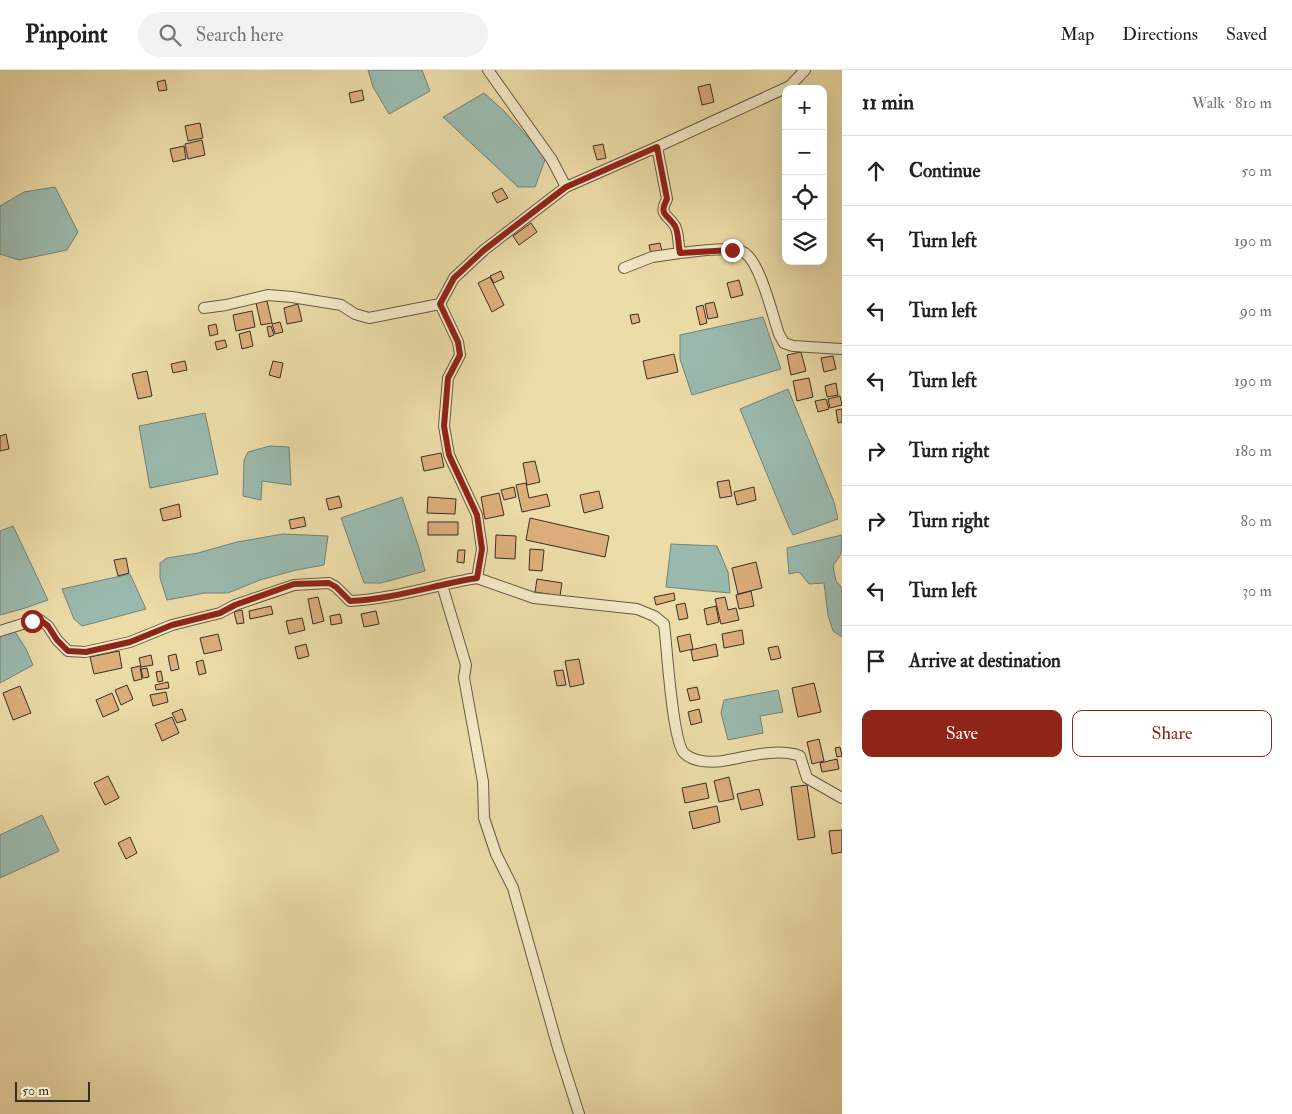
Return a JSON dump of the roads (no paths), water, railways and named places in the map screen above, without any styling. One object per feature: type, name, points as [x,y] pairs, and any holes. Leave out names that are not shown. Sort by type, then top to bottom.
[{"type":"street","points":[[488,70],[552,160],[566,187]]},
{"type":"street","points":[[440,304],[454,278],[484,250],[566,187],[790,86],[805,70]]},
{"type":"street","points":[[657,147],[667,199],[663,207],[664,214],[676,227],[680,253]]},
{"type":"street","points":[[624,268],[652,257],[680,253],[732,250],[744,252],[755,266],[779,334],[784,343],[793,346],[842,349]]},
{"type":"street","points":[[204,308],[268,295],[315,299],[341,305],[355,314],[369,318],[440,304]]},
{"type":"street","points":[[440,304],[458,342],[460,355],[448,378],[444,426],[449,455],[477,515],[482,549],[477,578]]},
{"type":"street","points":[[0,631],[40,620],[48,626],[57,640],[68,651],[86,652],[130,642],[172,625],[220,613],[235,605],[294,584],[329,583],[336,587],[350,601],[366,600],[477,578],[534,598],[637,609],[654,616],[664,624],[672,703],[680,746],[685,754],[699,760],[718,762],[753,755],[790,753],[800,756],[807,778],[842,798]]},
{"type":"street","points":[[442,585],[466,665],[464,678],[483,782],[484,818],[496,854],[513,888],[558,1048],[579,1114]]},
{"type":"water","points":[[368,70],[422,70],[430,91],[389,114],[373,87]]},
{"type":"water","points":[[484,93],[504,111],[546,157],[535,187],[518,187],[443,117]]},
{"type":"water","points":[[55,187],[78,232],[67,250],[19,260],[0,254],[0,206],[24,192]]},
{"type":"water","points":[[763,317],[781,369],[692,395],[680,359],[680,335]]},
{"type":"water","points":[[788,389],[834,502],[838,519],[793,535],[740,409]]},
{"type":"water","points":[[205,413],[218,474],[150,488],[139,426]]},
{"type":"water","points":[[270,446],[289,447],[291,485],[262,481],[261,500],[243,496],[244,460],[248,452]]},
{"type":"water","points":[[402,497],[425,571],[381,583],[364,583],[341,518]]},
{"type":"water","points":[[13,526],[48,600],[0,615],[0,531]]},
{"type":"water","points":[[283,534],[328,536],[324,565],[296,570],[260,580],[228,593],[205,593],[167,600],[160,578],[160,563],[167,558]]},
{"type":"water","points":[[842,535],[841,554],[833,566],[836,581],[842,588],[842,637],[833,631],[828,615],[824,583],[809,584],[799,572],[789,574],[787,548]]},
{"type":"water","points":[[671,544],[717,546],[728,572],[730,593],[666,587]]},
{"type":"water","points":[[130,574],[146,609],[82,626],[74,619],[62,589]]},
{"type":"water","points":[[14,630],[33,665],[0,683],[0,636]]},
{"type":"water","points":[[778,690],[783,712],[760,716],[763,733],[728,740],[721,713],[724,700]]},
{"type":"water","points":[[42,815],[59,851],[0,878],[0,835]]}]
